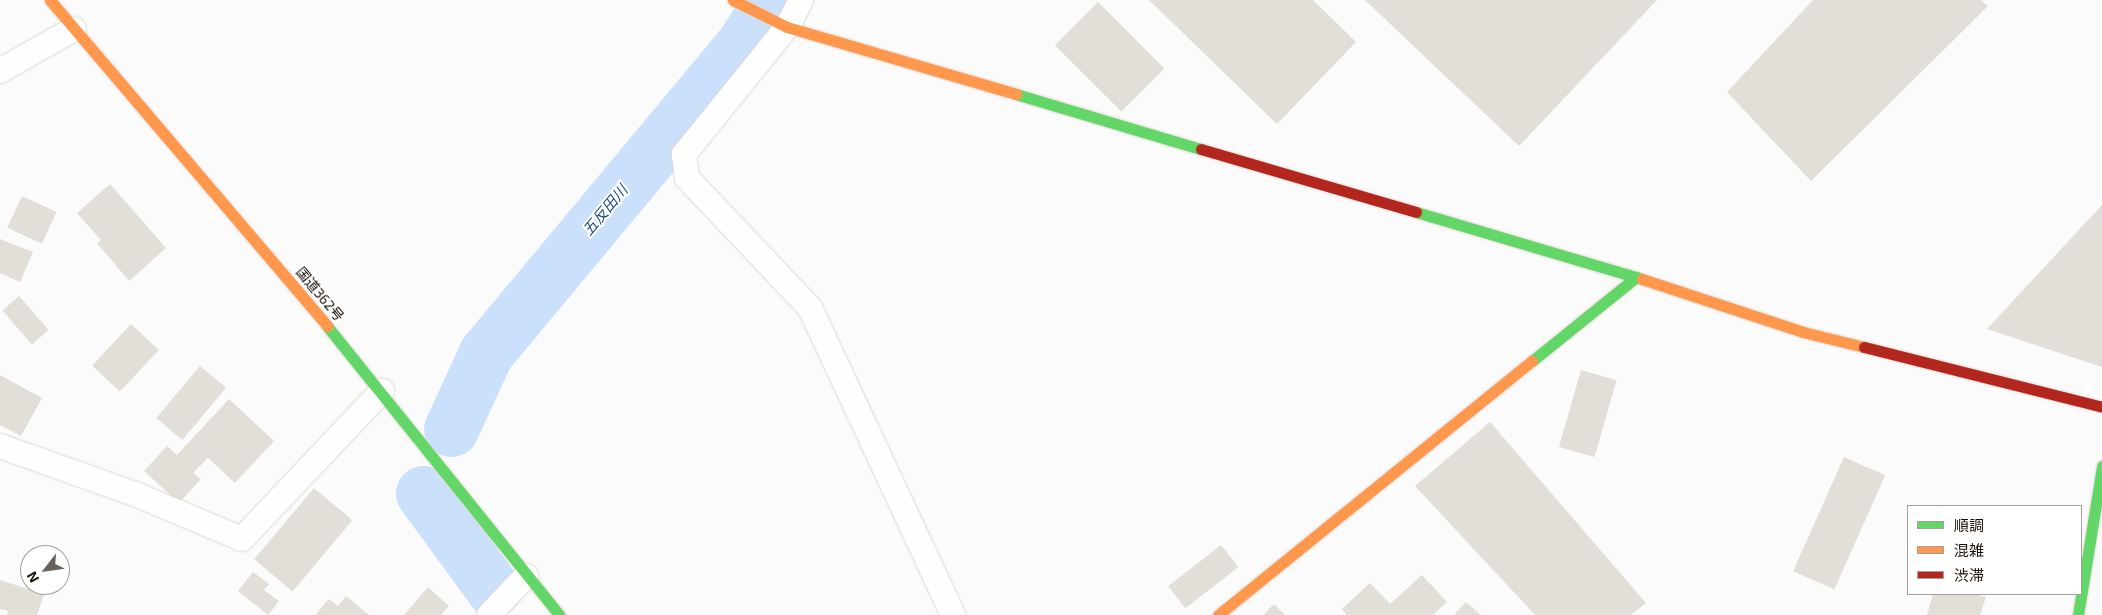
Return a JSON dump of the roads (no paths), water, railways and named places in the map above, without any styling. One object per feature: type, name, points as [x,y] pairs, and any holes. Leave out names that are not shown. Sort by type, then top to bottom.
[{"type":"main road","name":"国道362号","points":[[50,0],[382,390],[526,576],[559,615]]},
{"type":"main road","points":[[733,0],[749,11],[786,27],[1636,277],[1803,332],[2102,407]]},
{"type":"main road","points":[[1218,615],[1636,277]]},
{"type":"main road","points":[[2082,590],[2102,466]]},
{"type":"main road","points":[[2078,615],[2081,595]]},
{"type":"street","points":[[801,0],[786,27],[684,154],[687,178],[810,308],[953,615]]},
{"type":"street","points":[[0,71],[74,28]]},
{"type":"street","points":[[0,446],[135,494],[242,539],[382,390]]},
{"type":"street","points":[[488,615],[526,576]]},
{"type":"waterway","name":"五反田川","points":[[451,429],[486,353],[744,43],[772,0]]},
{"type":"waterway","name":"五反田川","points":[[423,493],[493,589]]}]
